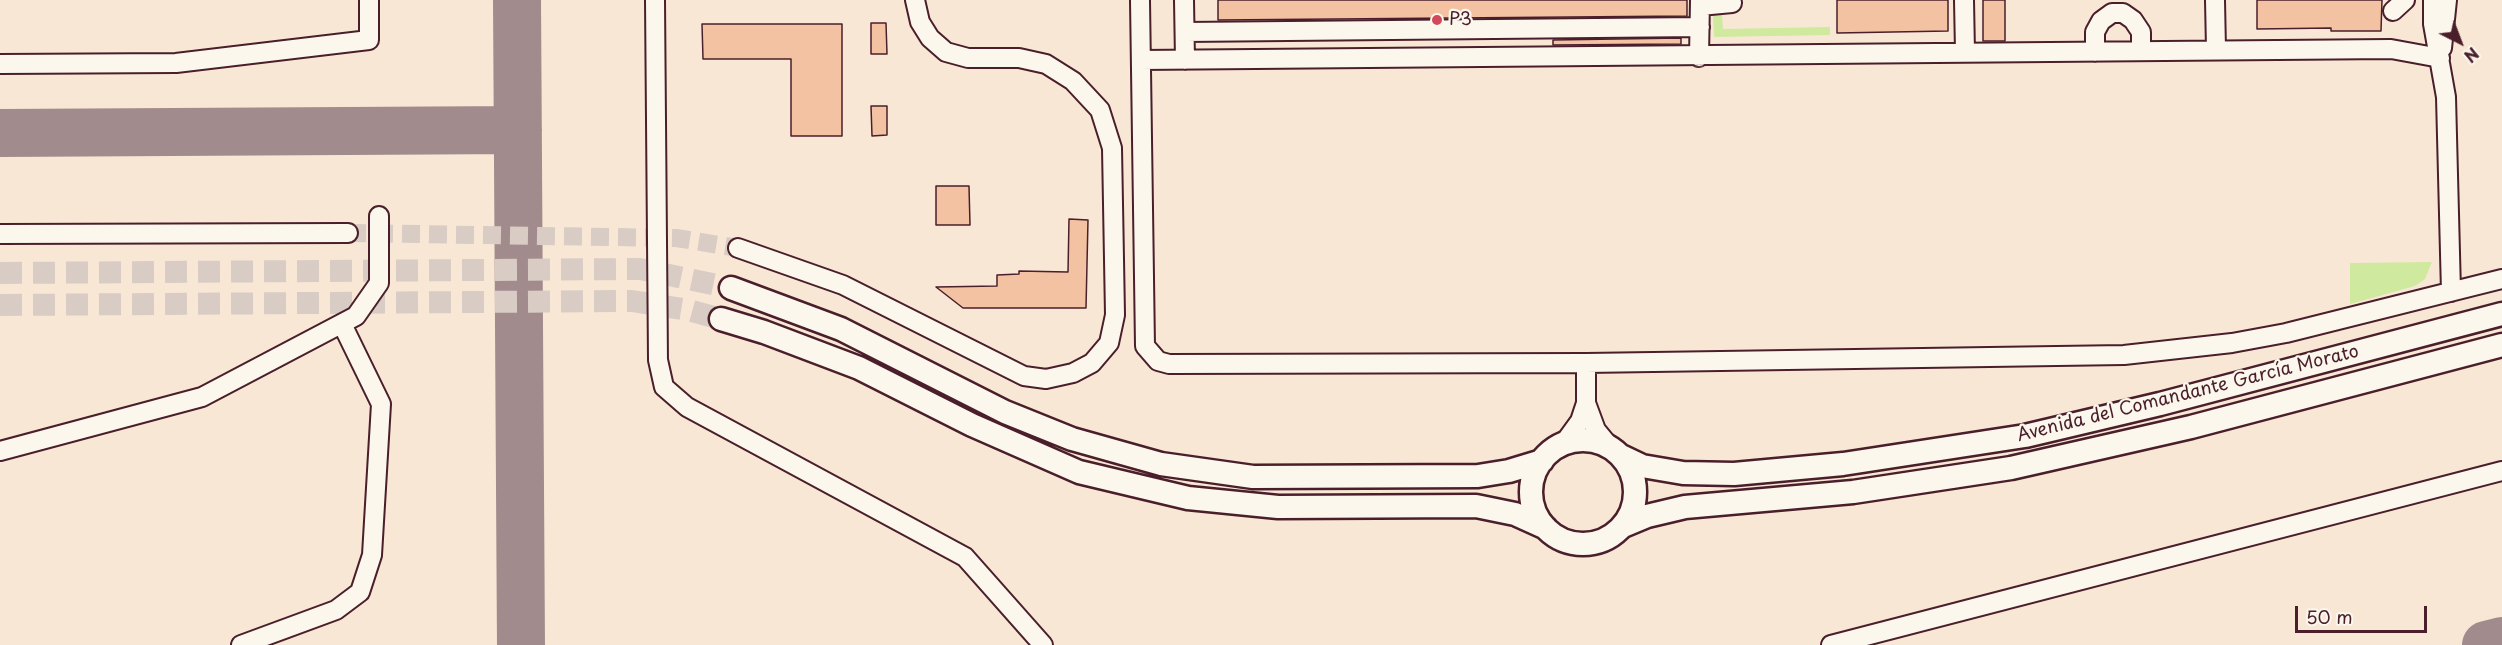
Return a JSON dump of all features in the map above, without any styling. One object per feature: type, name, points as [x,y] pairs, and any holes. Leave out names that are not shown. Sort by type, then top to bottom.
[{"type":"main road","points":[[731,288],[841,329],[1005,412],[1072,439],[1161,464],[1253,477],[1478,476],[1509,471],[1542,461]]},
{"type":"main road","name":"Avenida del Comandante García Morato","points":[[1616,452],[1642,466],[1683,473],[1734,474],[1843,464],[2025,436],[2160,405],[2502,314]]},
{"type":"main road","points":[[721,319],[764,332],[859,368],[972,425],[1079,472],[1188,498],[1278,507],[1476,506],[1515,514],[1546,528]]},
{"type":"main road","name":"Avenida del Comandante García Morato","points":[[1623,526],[1647,516],[1685,507],[1853,492],[2011,468],[2192,427],[2502,345]]},
{"type":"main road","points":[[1580,440],[1595,441],[1616,452],[1630,469],[1635,483],[1635,498],[1631,513],[1623,526],[1610,537],[1593,543],[1576,544],[1560,539],[1537,517],[1532,496],[1534,474],[1542,461],[1564,443],[1580,440]]},
{"type":"street","points":[[0,64],[176,63],[369,40],[369,0]]},
{"type":"street","points":[[655,0],[658,360],[664,387],[687,407],[965,557],[1043,645]]},
{"type":"street","points":[[738,248],[843,285],[1024,376],[1046,379],[1073,373],[1092,363],[1109,343],[1115,315],[1112,148],[1100,110],[1073,81],[1046,64],[1018,58],[968,58],[946,52],[930,38],[920,22],[915,0]]},
{"type":"street","points":[[1140,0],[1145,346],[1158,361],[1169,364],[1586,363],[2124,355],[2232,343],[2286,333],[2502,279]]},
{"type":"street","points":[[1185,0],[1185,60]]},
{"type":"street","points":[[1964,0],[1965,52]]},
{"type":"street","points":[[2215,0],[2216,49]]},
{"type":"street","points":[[2433,0],[2433,24],[2446,97],[2451,292]]},
{"type":"street","points":[[2440,58],[2447,0]]},
{"type":"street","points":[[1700,57],[1700,3],[1732,7]]},
{"type":"street","points":[[2095,52],[2095,32],[2101,21],[2112,13],[2123,13],[2133,20],[2141,32],[2141,51]]},
{"type":"street","points":[[1185,32],[1700,27]]},
{"type":"street","points":[[1141,60],[1700,57],[2216,49],[2391,49],[2440,58]]},
{"type":"street","points":[[0,451],[202,396],[356,316],[379,283],[380,216]]},
{"type":"street","points":[[0,234],[348,233]]},
{"type":"street","points":[[241,645],[336,610],[360,592],[372,555],[381,404],[342,324]]},
{"type":"street","points":[[1564,443],[1580,421],[1586,403],[1586,363]]},
{"type":"street","points":[[1586,403],[1596,430],[1616,452]]},
{"type":"street","points":[[1831,645],[2502,471]]},
{"type":"shaded area","points":[[0,0],[2502,0],[2502,645],[0,645]]},
{"type":"green space","points":[[1713,14],[1722,14],[1723,29],[1830,27],[1830,35],[1714,37]]},
{"type":"green space","points":[[2432,262],[2425,279],[2415,286],[2350,304],[2350,263]]},
{"type":"building","points":[[1218,0],[1687,0],[1687,16],[1218,20]]},
{"type":"building","points":[[1837,0],[1948,0],[1948,31],[1837,33]]},
{"type":"building","points":[[1983,0],[2005,0],[2005,41],[1983,41]]},
{"type":"building","points":[[2257,0],[2382,0],[2381,31],[2331,31],[2331,28],[2257,29]]},
{"type":"building","points":[[871,23],[886,23],[887,54],[871,54]]},
{"type":"building","points":[[702,24],[842,24],[842,136],[791,136],[791,59],[703,59]]},
{"type":"building","points":[[1681,38],[1681,44],[1553,45],[1553,40]]},
{"type":"building","points":[[871,106],[887,106],[887,135],[872,136]]},
{"type":"building","points":[[936,186],[969,186],[970,225],[936,225]]},
{"type":"building","points":[[1069,219],[1088,220],[1086,308],[963,308],[936,287],[997,286],[997,275],[1019,274],[1019,271],[1068,272]]},
{"type":"taxiway","points":[[517,0],[521,645]]},
{"type":"taxiway","points":[[0,133],[518,130]]},
{"type":"taxiway","points":[[2486,645],[2502,641]]},
{"type":"tunnel","points":[[348,233],[676,238],[738,248]]},
{"type":"tunnel","points":[[0,273],[640,269],[731,288]]},
{"type":"tunnel","points":[[0,305],[632,301],[688,310],[721,319]]},
{"type":"place","name":"P3","points":[[1437,20]]}]
